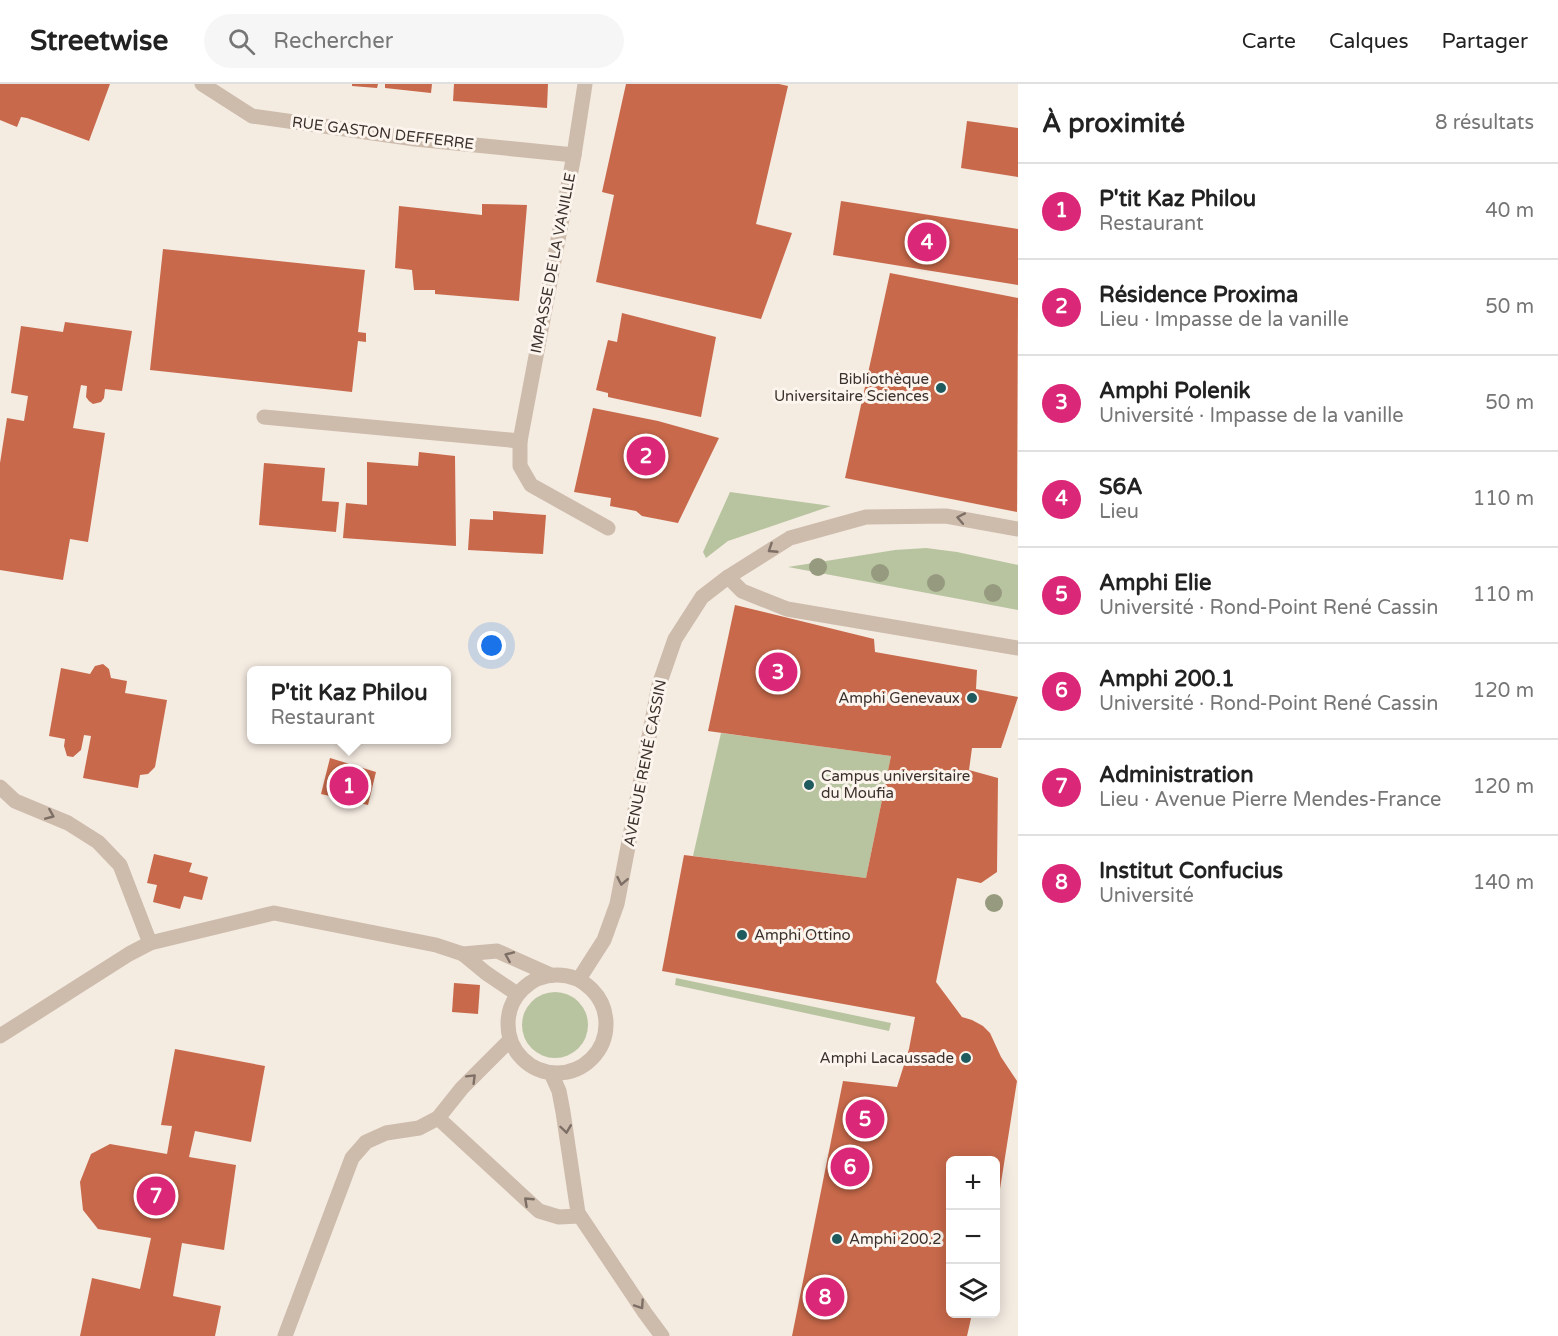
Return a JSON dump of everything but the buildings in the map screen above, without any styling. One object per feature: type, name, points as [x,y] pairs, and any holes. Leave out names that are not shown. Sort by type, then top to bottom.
[{"type":"street","name":"RUE GASTON DEFFERRE","points":[[202,84],[252,116],[415,139],[574,155]]},
{"type":"street","name":"IMPASSE DE LA VANILLE","points":[[585,84],[574,155],[520,441],[520,466],[531,485],[608,528]]},
{"type":"street","points":[[264,417],[520,441]]},
{"type":"street","name":"AVENUE RENÉ CASSIN","points":[[579,979],[604,940],[617,904],[659,686],[675,639],[702,597],[790,538],[867,518],[946,516],[1018,529]]},
{"type":"street","points":[[728,578],[742,591],[787,609],[1018,648]]},
{"type":"street","points":[[0,787],[15,801],[68,823],[98,842],[120,865],[150,943]]},
{"type":"street","points":[[0,1036],[150,943],[274,913],[436,945],[463,954],[486,973],[517,993]]},
{"type":"street","points":[[463,954],[497,951],[551,975]]},
{"type":"street","points":[[565,975],[579,979],[599,998],[605,1011],[607,1026],[600,1049],[580,1068],[551,1073],[537,1070],[516,1052],[510,1040],[507,1024],[510,1008],[517,993],[538,978],[565,975]]},
{"type":"street","points":[[285,1336],[352,1158],[366,1142],[386,1133],[419,1128],[438,1118],[462,1089],[510,1040]]},
{"type":"street","points":[[551,1073],[559,1091],[578,1213],[662,1336]]},
{"type":"street","points":[[438,1118],[538,1211],[559,1217],[579,1215],[578,1213]]},
{"type":"green space","points":[[730,492],[831,506],[728,541],[706,558],[703,552]]},
{"type":"green space","points":[[926,548],[1018,565],[1018,610],[788,567],[895,550]]},
{"type":"green space","points":[[721,733],[891,756],[866,878],[693,856]]},
{"type":"green space","points":[[676,978],[891,1023],[889,1031],[675,985]]},
{"type":"green space","points":[[548,992],[562,992],[574,997],[583,1006],[588,1025],[586,1038],[579,1049],[562,1058],[548,1058],[536,1053],[527,1044],[522,1032],[522,1018],[527,1006],[536,997]]},
{"type":"place","name":"S6A","points":[[927,242]]},
{"type":"place","name":"Bibliothèque Universitaire Sciences","points":[[941,388]]},
{"type":"place","name":"Résidence Proxima","points":[[646,456]]},
{"type":"place","name":"Amphi Polenik","points":[[778,672]]},
{"type":"place","name":"Amphi Genevaux","points":[[972,698]]},
{"type":"place","name":"Campus universitaire du Moufia","points":[[809,785]]},
{"type":"place","name":"P'tit Kaz Philou","points":[[349,786]]},
{"type":"place","name":"Amphi Ottino","points":[[742,935]]},
{"type":"place","name":"Amphi Lacaussade","points":[[966,1058]]},
{"type":"place","name":"Amphi Elie","points":[[865,1119]]},
{"type":"place","name":"Amphi 200.1","points":[[850,1167]]},
{"type":"place","name":"Administration","points":[[156,1196]]},
{"type":"place","name":"Amphi 200.2","points":[[837,1239]]},
{"type":"place","name":"Institut Confucius","points":[[825,1297]]}]
